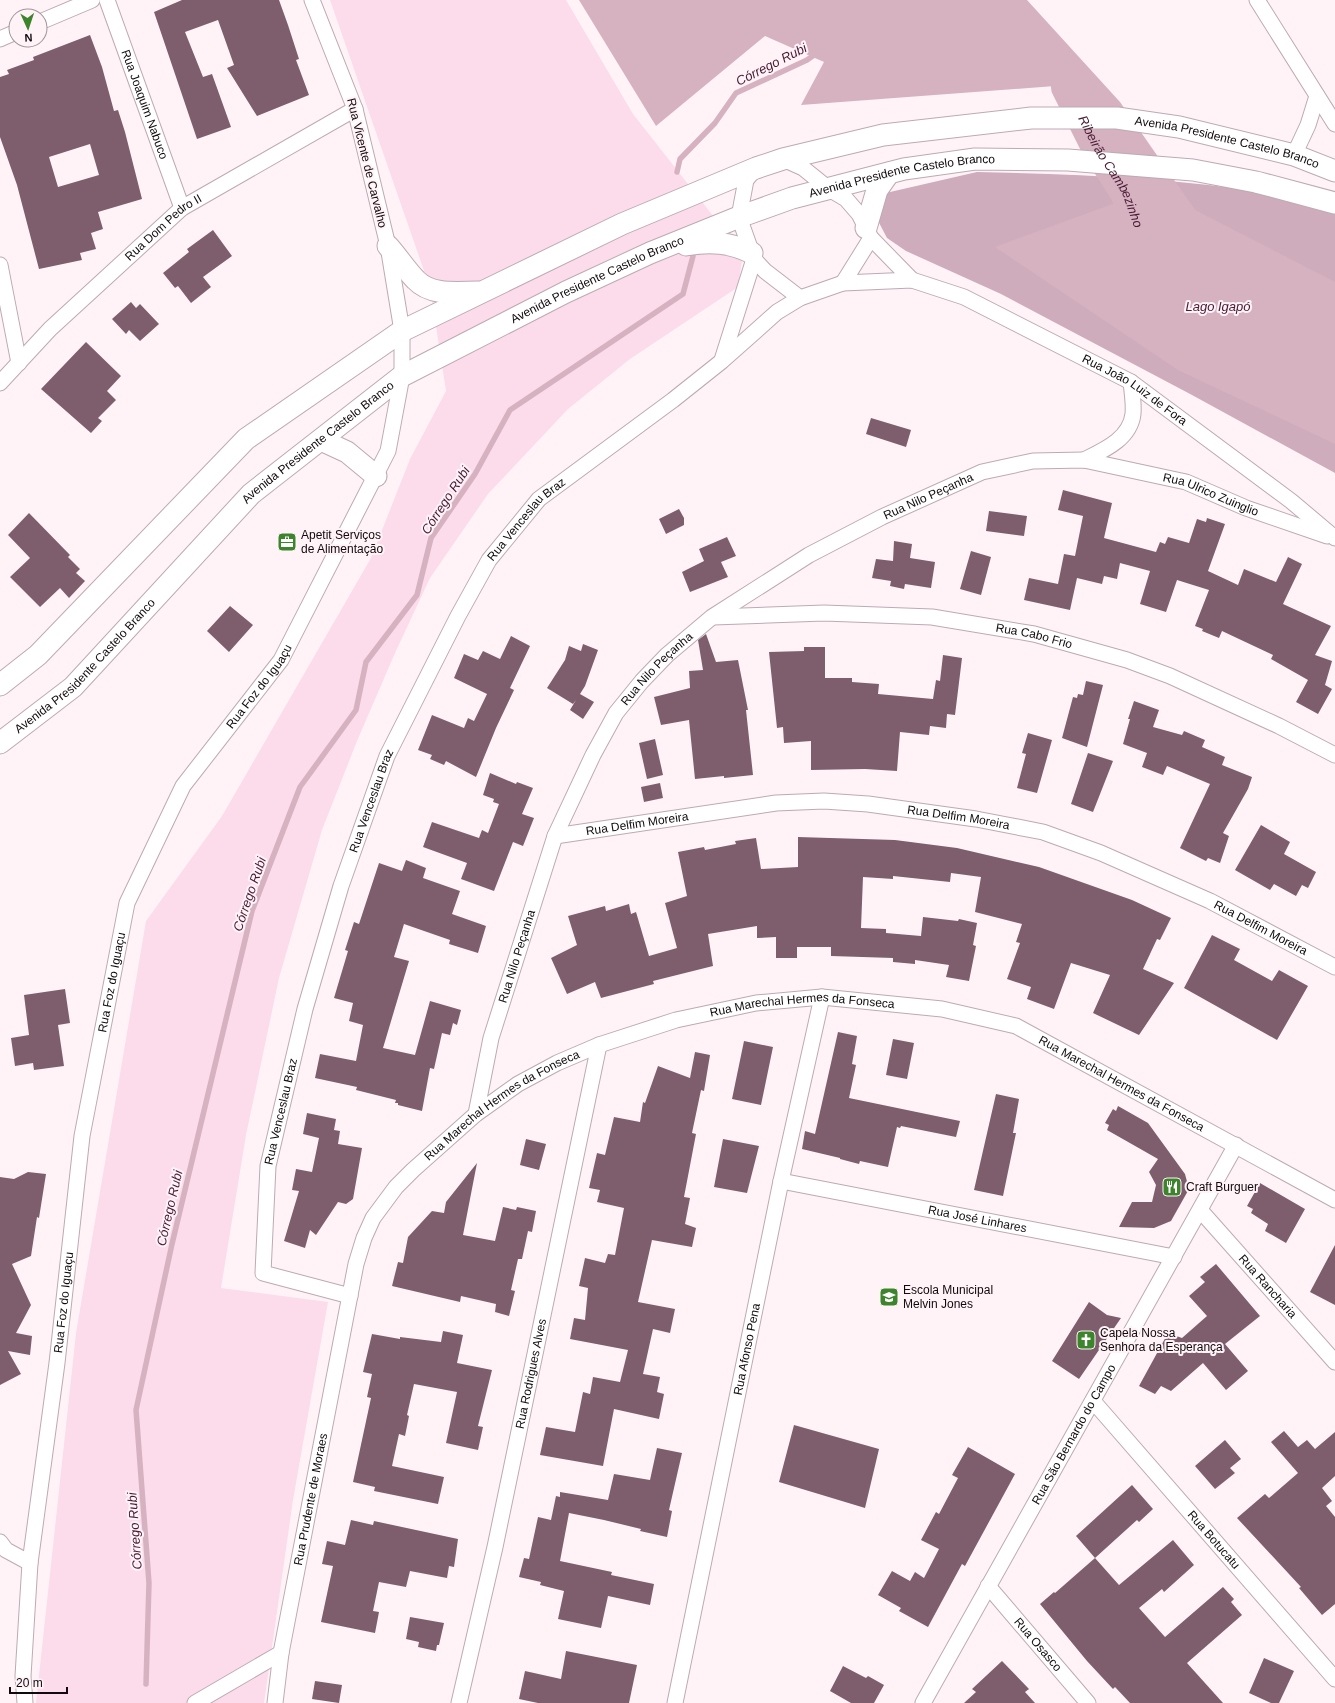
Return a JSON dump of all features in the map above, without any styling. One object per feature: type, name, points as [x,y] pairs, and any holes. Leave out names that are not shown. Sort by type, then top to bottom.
[{"type":"main road","name":"Avenida Presidente Castelo Branco","points":[[0,685],[38,655],[246,439],[402,331],[622,224],[756,168],[783,159],[883,135],[1031,118],[1117,118],[1179,127],[1294,155],[1335,171]]},
{"type":"main road","name":"Avenida Presidente Castelo Branco","points":[[0,743],[73,687],[251,494],[402,376],[566,292],[650,253],[739,216],[792,198],[904,169],[975,159],[1068,160],[1193,170],[1256,182],[1335,203]]},
{"type":"main road","points":[[868,233],[877,190],[890,173]]},
{"type":"main road","points":[[650,253],[704,242],[730,244],[753,256]]},
{"type":"main road","points":[[388,246],[416,280],[427,288],[446,292],[483,292]]},
{"type":"main road","points":[[321,440],[347,452],[376,476]]},
{"type":"street","points":[[48,19],[92,0]]},
{"type":"street","name":"Rua Joaquim Nabuco","points":[[107,0],[182,208]]},
{"type":"street","name":"Rua Vicente de Carvalho","points":[[312,0],[355,109],[388,246],[402,331]]},
{"type":"street","points":[[1257,0],[1335,124]]},
{"type":"street","points":[[1294,155],[1308,125],[1317,96]]},
{"type":"street","name":"Rua Dom Pedro II","points":[[0,383],[50,329],[182,208],[355,109]]},
{"type":"street","points":[[756,168],[746,180],[739,216],[753,256],[776,280],[800,298],[843,283],[868,233],[859,214],[846,200],[829,189],[803,168],[783,159]]},
{"type":"street","name":"Rua João Luiz de Fora","points":[[868,233],[912,280]]},
{"type":"street","points":[[722,360],[753,256]]},
{"type":"street","points":[[0,265],[19,363]]},
{"type":"street","name":"Rua João Luiz de Fora","points":[[843,283],[912,280],[964,297],[1131,382],[1291,500],[1335,538]]},
{"type":"street","name":"Rua Venceslau Braz","points":[[350,1296],[263,1273],[268,1166],[310,995],[341,886],[387,756],[489,560],[539,499],[673,400],[722,360],[763,323],[800,298]]},
{"type":"street","name":"Rua Foz do Iguaçu","points":[[25,1703],[24,1676],[30,1563],[57,1363],[82,1136],[128,903],[183,786],[281,660],[354,514],[388,452],[402,376],[402,331]]},
{"type":"street","points":[[1084,460],[1113,445],[1127,430],[1133,414],[1131,382]]},
{"type":"street","name":"Rua Ulrico Zuinglio","points":[[1084,460],[1186,482],[1246,508],[1335,538]]},
{"type":"street","name":"Rua Nilo Peçanha","points":[[476,1114],[491,1038],[555,836],[593,755],[616,713],[642,681],[667,655],[712,617],[809,555],[937,491],[982,472],[1033,461],[1084,460]]},
{"type":"street","name":"Rua Cabo Frio","points":[[712,617],[824,613],[932,617],[1034,634],[1127,660],[1170,676],[1278,726],[1335,755]]},
{"type":"street","name":"Rua Delfim Moreira","points":[[555,836],[776,804],[824,801],[875,805],[976,819],[1043,832],[1101,853],[1210,901],[1335,967]]},
{"type":"street","name":"Rua Marechal Hermes da Fonseca","points":[[350,1296],[356,1264],[364,1238],[383,1202],[412,1170],[476,1114],[518,1084],[557,1063],[599,1045],[691,1017],[756,1003],[822,997],[942,1009],[1016,1026],[1335,1200]]},
{"type":"street","name":"Rua Afonso Pena","points":[[675,1703],[781,1181],[822,997]]},
{"type":"street","name":"Rua Rodrigues Alves","points":[[459,1703],[495,1547],[599,1045]]},
{"type":"street","name":"Rua São Bernardo do Campo","points":[[922,1703],[1236,1145]]},
{"type":"street","name":"Rua José Linhares","points":[[781,1181],[1174,1257]]},
{"type":"street","name":"Rua Rancharia","points":[[1200,1210],[1335,1362]]},
{"type":"street","name":"Rua Prudente de Moraes","points":[[275,1703],[281,1653],[350,1296]]},
{"type":"street","name":"Rua Botucatu","points":[[1093,1401],[1335,1679]]},
{"type":"street","points":[[0,1542],[6,1550],[30,1563]]},
{"type":"street","name":"Rua Osasco","points":[[988,1586],[1088,1703]]},
{"type":"street","points":[[195,1703],[281,1653]]},
{"type":"shaded area","points":[[330,0],[566,0],[633,114],[743,254],[738,287],[630,359],[568,409],[488,494],[430,578],[395,653],[357,741],[322,830],[279,978],[246,1135],[221,1288],[328,1302],[293,1500],[264,1703],[36,1703],[76,1333],[146,921],[222,816],[371,558],[410,459],[446,391],[430,288]]},
{"type":"shaded area","points":[[977,172],[1089,176],[1200,184],[1282,195],[1335,211],[1335,473],[1192,395],[1001,294],[906,251],[887,238],[875,215],[877,195]]},
{"type":"water","name":"Lago Igapó","points":[[579,0],[1027,0],[1120,102],[1195,210],[1335,282],[1335,444],[1178,370],[995,247],[1140,194],[1055,86],[801,105],[824,62],[765,36],[656,126]]},
{"type":"building","points":[[182,0],[279,0],[299,59],[296,60],[309,95],[257,116],[227,68],[234,65],[218,20],[185,32],[203,77],[212,74],[231,127],[197,139],[154,12]]},
{"type":"building","points":[[90,35],[102,67],[114,111],[118,110],[125,132],[142,199],[98,212],[103,229],[91,233],[96,249],[80,253],[82,260],[39,269],[17,185],[0,137],[0,77],[9,74],[7,70],[34,60],[33,57]],"holes":[[[90,144],[99,175],[58,187],[49,157]]]},
{"type":"building","points":[[213,230],[232,256],[203,277],[211,287],[191,303],[178,286],[175,288],[163,273],[189,252],[187,249]]},
{"type":"building","points":[[131,302],[136,308],[140,304],[159,324],[140,341],[129,330],[126,334],[112,319]]},
{"type":"building","points":[[86,342],[121,376],[107,391],[116,400],[98,418],[102,421],[91,433],[41,389]]},
{"type":"building","points":[[871,418],[911,430],[906,447],[866,434]]},
{"type":"building","points":[[1063,490],[1112,503],[1104,538],[1156,552],[1160,542],[1165,544],[1168,537],[1189,543],[1197,519],[1206,522],[1207,518],[1225,524],[1208,571],[1238,585],[1244,569],[1276,582],[1288,557],[1302,564],[1283,604],[1331,626],[1315,655],[1332,661],[1325,685],[1332,689],[1318,714],[1296,702],[1308,680],[1271,659],[1273,655],[1222,631],[1219,638],[1202,631],[1203,629],[1195,626],[1209,590],[1177,580],[1166,612],[1140,604],[1150,571],[1120,563],[1117,579],[1104,576],[1102,584],[1077,578],[1070,610],[1024,600],[1029,578],[1058,584],[1064,554],[1075,556],[1083,516],[1058,510]]},
{"type":"building","points":[[679,509],[684,518],[684,525],[666,534],[659,519]]},
{"type":"building","points":[[989,511],[1027,516],[1024,536],[986,531]]},
{"type":"building","points":[[29,513],[70,555],[68,557],[80,569],[76,573],[85,581],[69,598],[60,588],[40,607],[10,577],[30,558],[8,535]]},
{"type":"building","points":[[727,537],[736,556],[721,562],[728,577],[690,592],[682,572],[704,561],[699,549]]},
{"type":"building","points":[[894,541],[912,544],[910,558],[935,562],[931,588],[905,584],[904,589],[890,586],[891,581],[872,578],[876,559],[893,561]]},
{"type":"building","points":[[971,551],[991,557],[981,595],[960,589]]},
{"type":"building","points":[[230,606],[253,625],[229,652],[207,631]]},
{"type":"building","points":[[706,634],[716,662],[738,660],[748,710],[746,710],[753,775],[695,779],[689,720],[661,725],[654,697],[690,688],[689,671],[703,670],[698,640]]},
{"type":"building","points":[[511,636],[530,646],[510,688],[514,690],[496,728],[476,777],[446,761],[444,765],[430,759],[432,755],[418,750],[432,715],[464,728],[468,718],[474,721],[487,694],[454,678],[464,654],[478,660],[483,651],[500,659]]},
{"type":"building","points":[[583,644],[598,650],[585,686],[580,694],[594,702],[583,719],[570,710],[576,700],[573,704],[547,688],[565,660],[569,646],[581,651]]},
{"type":"building","points":[[804,647],[825,647],[825,678],[852,678],[852,682],[879,684],[878,694],[933,699],[936,680],[940,681],[943,655],[962,658],[955,715],[947,714],[946,728],[930,726],[929,735],[900,732],[897,771],[865,769],[811,770],[811,741],[784,743],[783,727],[777,728],[769,652],[804,651]]},
{"type":"building","points":[[1086,681],[1103,685],[1087,747],[1062,738],[1073,697],[1077,698],[1078,694],[1083,695]]},
{"type":"building","points":[[1134,701],[1159,710],[1153,727],[1182,735],[1184,731],[1205,740],[1202,747],[1225,757],[1222,765],[1252,777],[1248,789],[1223,833],[1229,836],[1220,863],[1208,858],[1206,861],[1180,848],[1210,784],[1167,766],[1163,775],[1142,767],[1147,753],[1123,744],[1130,719],[1128,719]]},
{"type":"building","points":[[1028,733],[1052,740],[1037,793],[1017,788],[1026,754],[1022,753]]},
{"type":"building","points":[[655,739],[663,775],[647,779],[639,743]]},
{"type":"building","points":[[1088,753],[1113,761],[1093,812],[1071,804]]},
{"type":"building","points":[[490,773],[516,784],[517,782],[533,788],[522,814],[534,818],[523,846],[513,842],[494,891],[461,879],[467,863],[423,847],[432,822],[479,838],[482,830],[488,833],[499,804],[493,802],[494,799],[483,795]]},
{"type":"building","points":[[660,783],[663,798],[644,802],[641,787]]},
{"type":"building","points":[[1261,825],[1290,842],[1284,854],[1316,872],[1308,888],[1302,885],[1296,896],[1274,884],[1270,890],[1235,870]]},
{"type":"building","points":[[798,837],[895,840],[957,848],[1039,867],[1132,900],[1171,918],[1160,940],[1157,939],[1143,969],[1174,983],[1139,1035],[1093,1013],[1110,975],[1071,963],[1054,1009],[1027,999],[1031,987],[1007,979],[1020,943],[1016,942],[1022,924],[975,912],[981,877],[951,873],[950,882],[893,876],[893,879],[863,877],[861,928],[886,929],[886,933],[921,936],[923,917],[958,921],[959,919],[977,923],[973,945],[976,946],[969,981],[946,977],[949,965],[915,960],[915,964],[893,962],[893,958],[831,956],[831,947],[797,947],[797,958],[776,958],[776,937],[757,938],[757,926],[708,934],[713,966],[653,981],[654,984],[601,998],[595,982],[567,994],[551,958],[577,945],[568,916],[605,906],[606,911],[629,904],[631,914],[636,912],[649,956],[677,948],[665,903],[687,896],[678,852],[704,847],[705,850],[736,844],[735,841],[756,838],[761,869],[798,867]]},
{"type":"building","points":[[406,860],[426,868],[423,878],[460,891],[452,914],[486,926],[478,953],[449,944],[450,940],[404,924],[394,957],[409,961],[383,1048],[415,1055],[430,1001],[461,1010],[457,1025],[453,1023],[450,1035],[442,1033],[434,1069],[430,1068],[422,1111],[398,1105],[398,1103],[395,1103],[396,1100],[356,1090],[357,1087],[315,1078],[320,1054],[356,1061],[363,1025],[349,1021],[353,1003],[334,998],[348,951],[345,950],[354,922],[359,924],[379,863],[402,871]]},
{"type":"building","points":[[1212,935],[1240,949],[1234,960],[1272,981],[1279,970],[1308,986],[1277,1040],[1184,988]]},
{"type":"building","points":[[65,989],[70,1023],[58,1025],[64,1066],[34,1070],[33,1063],[15,1066],[11,1038],[29,1035],[24,995]]},
{"type":"building","points":[[838,1032],[857,1036],[852,1064],[856,1065],[849,1098],[960,1121],[956,1137],[901,1126],[900,1128],[897,1127],[888,1167],[860,1161],[859,1164],[802,1149],[805,1131],[815,1134]]},
{"type":"building","points":[[893,1039],[914,1043],[907,1079],[886,1075]]},
{"type":"building","points":[[744,1041],[773,1047],[761,1105],[732,1099]]},
{"type":"building","points":[[695,1052],[710,1055],[704,1091],[701,1090],[692,1133],[696,1134],[684,1197],[690,1198],[685,1224],[696,1228],[692,1247],[652,1240],[638,1302],[675,1309],[670,1333],[653,1329],[643,1374],[660,1377],[657,1392],[664,1394],[659,1419],[614,1409],[603,1466],[540,1455],[546,1427],[575,1432],[583,1392],[590,1394],[593,1377],[620,1382],[628,1350],[570,1339],[574,1318],[585,1320],[588,1288],[579,1286],[585,1258],[605,1263],[608,1254],[615,1255],[624,1208],[597,1202],[600,1190],[589,1188],[597,1153],[605,1155],[614,1117],[640,1122],[643,1102],[645,1103],[658,1066],[690,1078]]},
{"type":"building","points":[[996,1094],[1019,1099],[1013,1133],[1016,1133],[1003,1196],[974,1190]]},
{"type":"building","name":"Craft Burguer","points":[[1118,1106],[1148,1123],[1185,1174],[1189,1189],[1171,1221],[1154,1228],[1119,1227],[1132,1202],[1152,1202],[1156,1185],[1149,1172],[1158,1159],[1107,1130],[1109,1125],[1105,1123],[1113,1109],[1116,1111]]},
{"type":"building","points":[[307,1113],[336,1119],[334,1130],[340,1131],[338,1144],[362,1148],[353,1199],[346,1204],[338,1202],[316,1235],[310,1230],[305,1248],[284,1241],[299,1191],[292,1190],[296,1169],[312,1172],[319,1138],[303,1134]]},
{"type":"building","points":[[526,1139],[546,1144],[539,1170],[520,1165]]},
{"type":"building","points":[[723,1139],[759,1146],[747,1193],[714,1187]]},
{"type":"building","points":[[477,1163],[463,1235],[495,1241],[503,1207],[516,1210],[517,1207],[536,1211],[532,1232],[528,1231],[522,1259],[518,1259],[511,1290],[515,1291],[509,1316],[495,1312],[496,1304],[461,1296],[460,1302],[392,1286],[398,1262],[403,1263],[408,1237],[432,1211],[444,1213],[446,1202]]},
{"type":"building","points":[[28,1172],[46,1174],[31,1256],[12,1264],[31,1305],[16,1333],[32,1336],[30,1355],[8,1351],[21,1374],[0,1385],[0,1177],[14,1179]]},
{"type":"building","points":[[1260,1183],[1305,1209],[1286,1243],[1265,1231],[1268,1224],[1251,1213],[1253,1209],[1247,1206]]},
{"type":"building","points":[[1335,1245],[1335,1305],[1310,1292]]},
{"type":"building","points":[[1216,1264],[1260,1316],[1225,1344],[1248,1371],[1226,1390],[1203,1363],[1171,1391],[1161,1386],[1155,1394],[1139,1386],[1168,1333],[1182,1338],[1207,1316],[1189,1296],[1205,1282],[1200,1277]]},
{"type":"building","name":"Capela Nossa Senhora da Esperança","points":[[1089,1302],[1107,1315],[1121,1318],[1079,1379],[1052,1361]]},
{"type":"building","points":[[443,1331],[463,1335],[457,1363],[492,1370],[478,1426],[483,1427],[478,1450],[446,1443],[457,1392],[414,1384],[407,1415],[409,1416],[405,1436],[399,1434],[392,1466],[444,1477],[438,1504],[374,1491],[375,1487],[353,1482],[371,1398],[367,1397],[372,1374],[363,1372],[372,1334],[400,1339],[400,1337],[441,1342]]},
{"type":"building","points":[[794,1425],[879,1449],[865,1508],[779,1482]]},
{"type":"building","points":[[1284,1431],[1298,1447],[1307,1440],[1315,1449],[1335,1432],[1335,1476],[1322,1488],[1332,1501],[1326,1506],[1335,1517],[1335,1604],[1322,1615],[1299,1588],[1301,1587],[1237,1518],[1265,1494],[1269,1498],[1298,1473],[1271,1442]]},
{"type":"building","points":[[1225,1440],[1241,1459],[1230,1468],[1235,1473],[1215,1489],[1195,1466]]},
{"type":"building","points":[[968,1447],[1015,1474],[965,1566],[962,1564],[928,1627],[899,1611],[901,1608],[878,1595],[892,1571],[910,1581],[915,1572],[924,1578],[939,1549],[921,1540],[936,1512],[939,1514],[958,1478],[952,1475]]},
{"type":"building","points":[[657,1448],[682,1453],[669,1510],[672,1511],[667,1537],[640,1531],[641,1529],[569,1513],[560,1561],[612,1572],[611,1575],[654,1584],[650,1605],[608,1596],[601,1628],[558,1619],[564,1591],[540,1585],[541,1582],[519,1577],[524,1558],[529,1559],[538,1517],[551,1520],[556,1496],[560,1497],[560,1492],[608,1500],[614,1474],[650,1480]]},
{"type":"building","points":[[1132,1485],[1153,1509],[1139,1522],[1137,1520],[1095,1558],[1076,1536]]},
{"type":"building","points":[[351,1520],[373,1525],[374,1521],[458,1539],[454,1567],[449,1566],[447,1578],[410,1571],[406,1587],[379,1582],[373,1611],[379,1612],[375,1633],[321,1622],[333,1566],[322,1564],[327,1541],[345,1545]]},
{"type":"building","points":[[1173,1540],[1194,1565],[1164,1592],[1162,1589],[1139,1608],[1165,1637],[1223,1587],[1234,1599],[1231,1602],[1242,1615],[1187,1663],[1223,1703],[1130,1703],[1115,1687],[1113,1689],[1087,1661],[1040,1604],[1095,1558],[1119,1585]]},
{"type":"building","points":[[410,1617],[444,1623],[439,1645],[437,1645],[436,1651],[418,1647],[419,1642],[406,1639]]},
{"type":"building","points":[[566,1651],[637,1665],[629,1703],[538,1703],[519,1699],[525,1671],[561,1679]]},
{"type":"building","points":[[1264,1658],[1294,1671],[1279,1703],[1271,1703],[1249,1693]]},
{"type":"building","points":[[1002,1661],[1029,1689],[1025,1692],[1035,1703],[964,1703],[976,1692],[972,1689]]},
{"type":"building","points":[[843,1666],[866,1678],[868,1676],[884,1685],[874,1703],[851,1703],[830,1691]]},
{"type":"building","points":[[315,1681],[342,1685],[339,1703],[312,1699]]},
{"type":"waterway","name":"Córrego Rubi","points":[[677,172],[680,159],[715,123],[736,93],[807,60],[817,53]]},
{"type":"waterway","name":"Ribeirão Cambezinho","points":[[1068,87],[1098,147],[1127,192],[1140,229],[1151,237]]},
{"type":"waterway","name":"Córrego Rubi","points":[[146,1684],[149,1583],[136,1410],[172,1244],[252,911],[300,787],[356,710],[366,662],[417,595],[431,538],[475,474],[510,410],[683,294],[693,256]]},
{"type":"place","name":"Apetit Serviços de Alimentação","points":[[287,542]]},
{"type":"place","name":"Craft Burguer","points":[[1172,1187]]},
{"type":"place","name":"Escola Municipal Melvin Jones","points":[[889,1297]]},
{"type":"place","name":"Capela Nossa Senhora da Esperança","points":[[1086,1340]]}]
